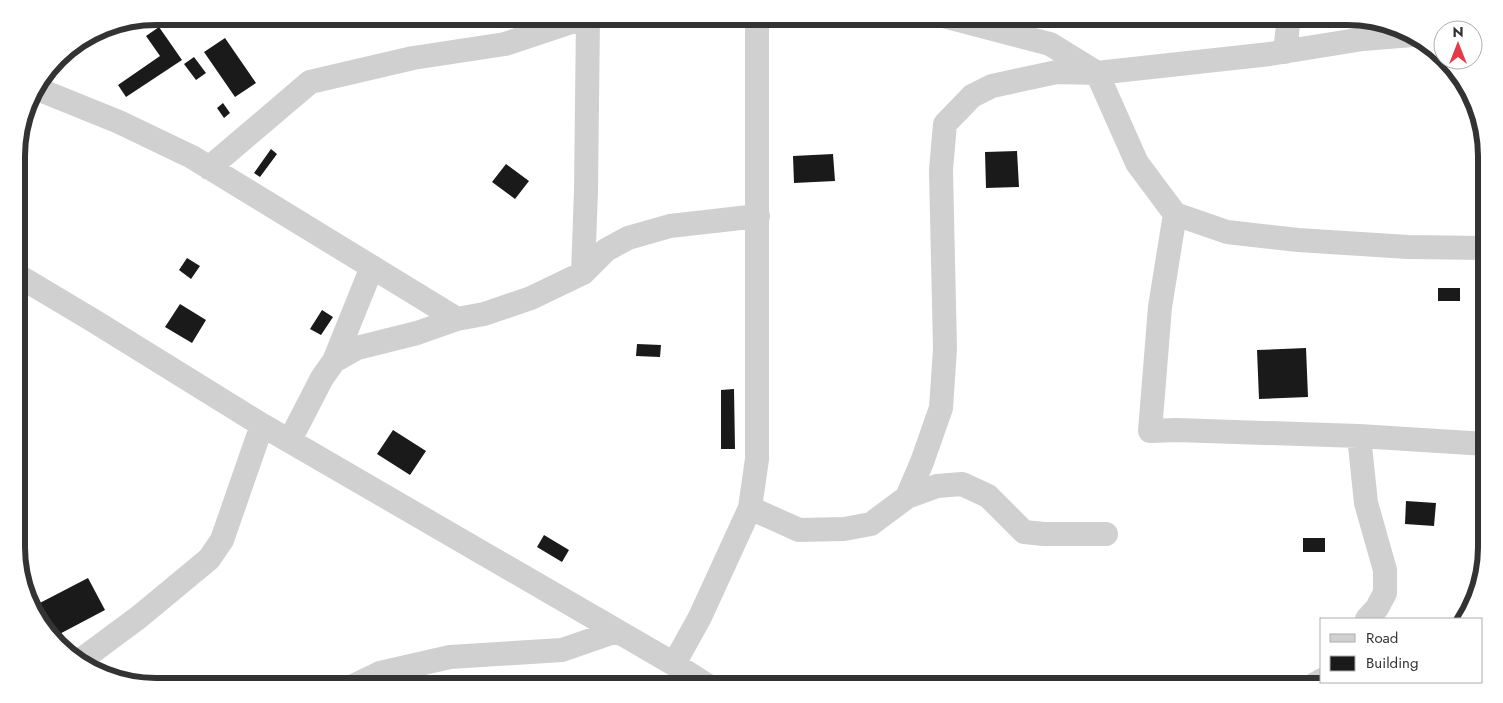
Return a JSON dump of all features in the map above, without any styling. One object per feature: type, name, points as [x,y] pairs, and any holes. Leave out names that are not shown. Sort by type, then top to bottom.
[{"type":"street","points":[[209,168],[310,82],[413,58],[505,44],[561,25]]},
{"type":"street","points":[[583,273],[588,25]]},
{"type":"street","points":[[674,664],[700,617],[750,508],[757,459],[757,25]]},
{"type":"street","points":[[978,25],[1050,44],[1097,72],[1137,163],[1175,214],[1227,232],[1408,247],[1478,248]]},
{"type":"street","points":[[1284,52],[1288,25]]},
{"type":"street","points":[[907,497],[922,462],[941,408],[945,349],[941,170],[945,124],[972,96],[992,86],[1056,72],[1097,72],[1284,52],[1363,39],[1401,37]]},
{"type":"street","points":[[42,91],[119,122],[192,157],[457,319]]},
{"type":"street","points":[[1175,214],[1160,307],[1150,431],[1176,430],[1359,436],[1478,443]]},
{"type":"street","points":[[334,361],[357,348],[417,333],[457,319],[484,314],[530,298],[583,273],[606,250],[628,238],[670,226],[758,216]]},
{"type":"street","points":[[290,440],[322,378],[334,361],[372,267]]},
{"type":"street","points":[[25,280],[94,320],[262,425],[696,678]]},
{"type":"street","points":[[85,657],[139,617],[209,559],[222,540],[262,425]]},
{"type":"street","points":[[1359,436],[1366,503],[1385,570],[1385,593],[1377,608],[1368,618]]},
{"type":"street","points":[[750,508],[799,530],[844,529],[871,524],[907,497],[937,486],[962,484],[988,496],[1024,532],[1044,534],[1106,534]]},
{"type":"street","points":[[370,678],[380,673],[450,657],[562,650],[617,631]]},
{"type":"building","points":[[159,27],[182,60],[126,97],[118,85],[160,56],[146,36]]},
{"type":"building","points":[[225,38],[256,83],[235,97],[204,52]]},
{"type":"building","points":[[194,57],[206,73],[196,80],[184,64]]},
{"type":"building","points":[[223,103],[230,113],[224,118],[217,108]]},
{"type":"building","points":[[271,149],[277,154],[260,177],[254,173]]},
{"type":"building","points":[[1017,151],[1019,187],[986,188],[985,152]]},
{"type":"building","points":[[833,154],[835,181],[794,183],[793,156]]},
{"type":"building","points":[[506,164],[529,181],[515,199],[492,182]]},
{"type":"building","points":[[187,258],[200,266],[191,279],[179,270]]},
{"type":"building","points":[[1438,288],[1460,288],[1460,301],[1438,301]]},
{"type":"building","points":[[180,304],[206,320],[192,343],[165,327]]},
{"type":"building","points":[[322,310],[333,317],[321,335],[310,329]]},
{"type":"building","points":[[637,344],[661,345],[660,357],[636,356]]},
{"type":"building","points":[[1306,348],[1308,397],[1259,399],[1257,350]]},
{"type":"building","points":[[734,389],[735,449],[721,449],[721,390]]},
{"type":"building","points":[[393,430],[426,451],[410,475],[377,454]]},
{"type":"building","points":[[1406,501],[1436,503],[1434,526],[1405,524]]},
{"type":"building","points":[[544,535],[569,550],[562,562],[537,547]]},
{"type":"building","points":[[1303,538],[1325,538],[1325,552],[1303,552]]},
{"type":"building","points":[[88,578],[105,610],[58,635],[42,613],[38,604]]}]
